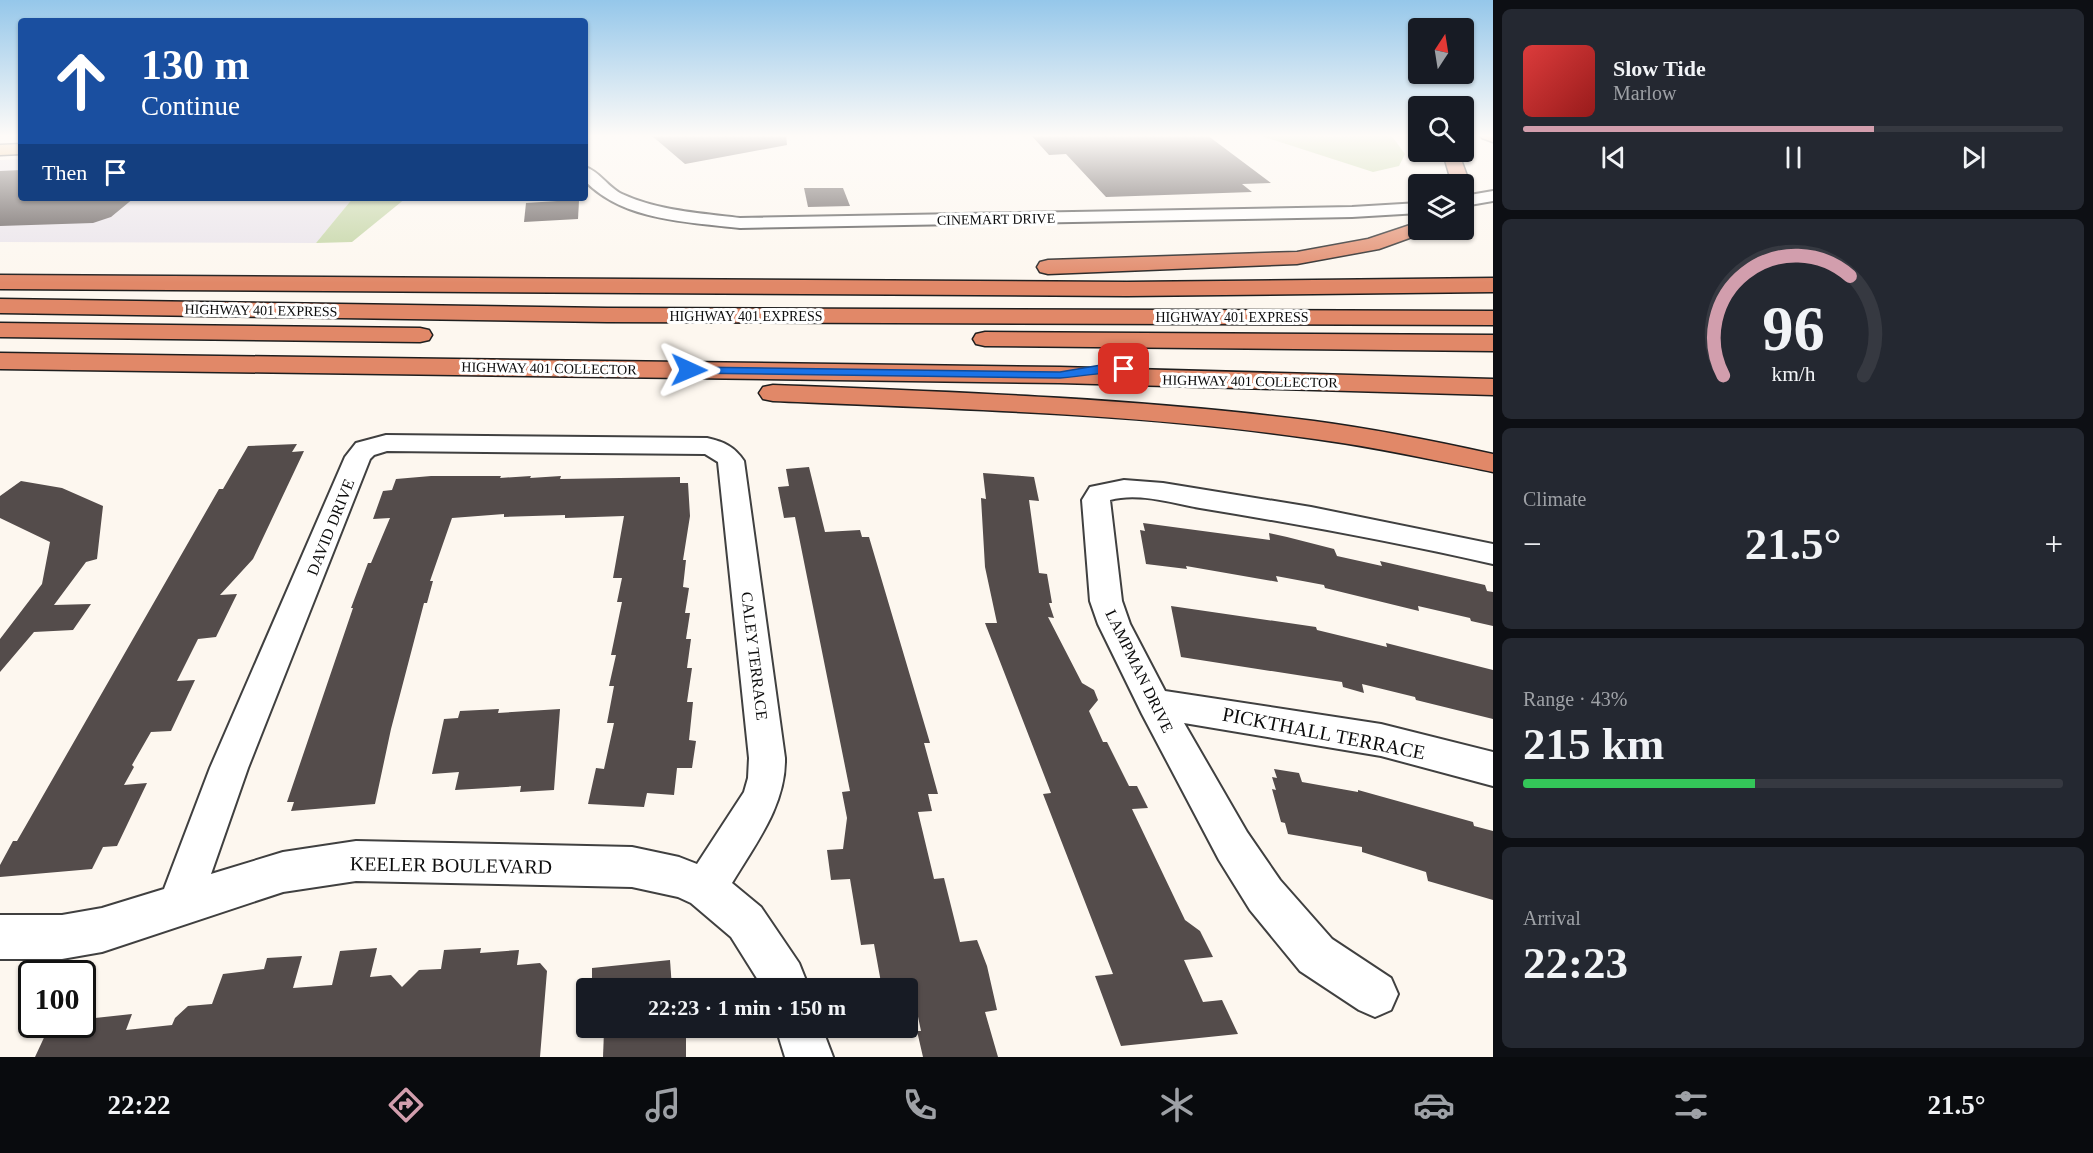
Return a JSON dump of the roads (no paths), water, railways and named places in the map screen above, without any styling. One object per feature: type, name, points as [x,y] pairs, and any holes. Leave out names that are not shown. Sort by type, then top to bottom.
[{"type":"highway","points":[[353,286],[1297,258],[1372,244],[1408,232]]},
{"type":"highway","points":[[0,282],[353,286],[1128,289],[1493,285]]},
{"type":"highway","name":"HIGHWAY 401 EXPRESS","points":[[0,306],[607,315],[1493,318]]},
{"type":"highway","name":"HIGHWAY 401 EXPRESS","points":[[0,330],[1493,343]]},
{"type":"highway","name":"HIGHWAY 401 COLLECTOR","points":[[0,361],[1060,375],[1493,387]]},
{"type":"highway","points":[[1060,375],[1101,369],[1493,373]]},
{"type":"highway","points":[[643,370],[689,389],[1153,413],[1261,423],[1352,434],[1440,450],[1493,463]]},
{"type":"street","name":"CINEMART DRIVE","points":[[599,184],[608,193],[641,207],[680,216],[740,223],[1352,212],[1408,209]]},
{"type":"street","points":[[1474,199],[1493,196]]},
{"type":"street","name":"DAVID DRIVE","points":[[179,904],[229,768],[358,457],[364,449],[383,443],[683,446]]},
{"type":"street","name":"CALEY TERRACE","points":[[683,446],[707,446],[720,450],[731,462],[767,758],[766,778],[761,799],[706,888]]},
{"type":"street","name":"LAMPMAN DRIVE","points":[[1375,994],[1316,955],[1265,895],[1233,846],[1154,704],[1114,624],[1106,601],[1096,500],[1100,493],[1111,489],[1259,507],[1364,525],[1493,554]]},
{"type":"street","name":"PICKTHALL TERRACE","points":[[1154,704],[1381,740],[1493,769]]},
{"type":"street","name":"KEELER BOULEVARD","points":[[0,937],[62,937],[102,930],[283,872],[356,861],[632,867],[679,877],[706,888],[746,922],[782,978]]},
{"type":"street","points":[[802,1038],[809,1057]]}]
